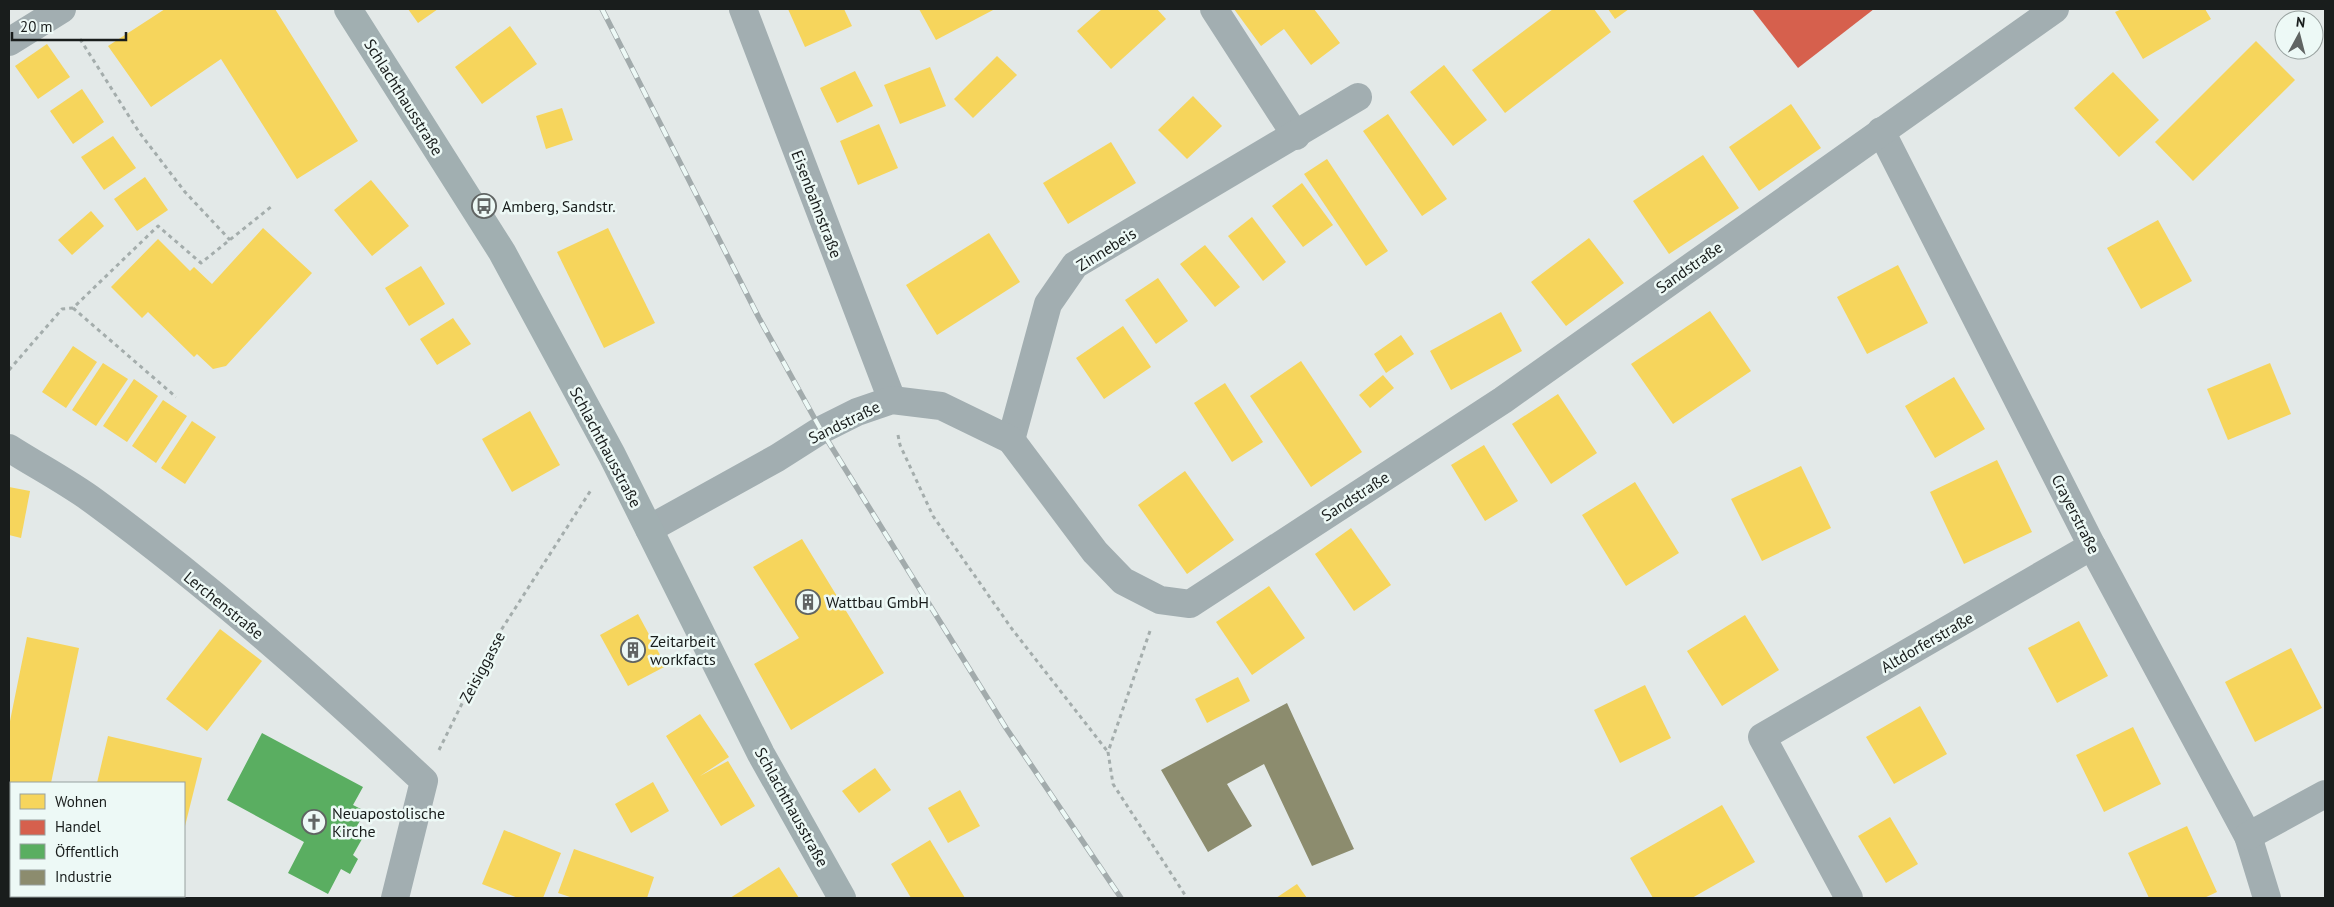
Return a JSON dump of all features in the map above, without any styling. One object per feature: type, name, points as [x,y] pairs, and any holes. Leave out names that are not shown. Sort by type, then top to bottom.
[{"type":"main road","name":"Schlachthausstraße","points":[[348,9],[502,252],[612,455],[761,754],[842,898]]},
{"type":"street","points":[[9,42],[62,9]]},
{"type":"street","name":"Eisenbahnstraße","points":[[742,9],[892,400]]},
{"type":"street","points":[[1214,9],[1296,136]]},
{"type":"street","name":"Sandstraße","points":[[649,529],[777,458],[821,430],[857,412],[892,400],[942,406],[1011,440],[1095,552],[1123,581],[1160,600],[1190,604],[1503,400],[2055,9]]},
{"type":"street","name":"Zinnebeis","points":[[1011,440],[1048,304],[1075,265],[1296,136],[1358,97]]},
{"type":"street","name":"Crayerstraße","points":[[1881,131],[2092,546],[2248,836],[2266,898]]},
{"type":"street","name":"Lerchenstraße","points":[[9,448],[94,501],[231,610],[326,690],[424,781]]},
{"type":"street","name":"Altdorferstraße","points":[[1849,898],[1762,737],[2092,546]]},
{"type":"street","points":[[394,898],[424,781]]},
{"type":"street","points":[[2248,836],[2325,794]]},
{"type":"path","points":[[62,9],[139,132],[185,192],[230,240]]},
{"type":"path","points":[[73,308],[158,226],[201,264],[272,206]]},
{"type":"path","points":[[9,370],[62,308],[73,308],[176,397]]},
{"type":"path","points":[[892,400],[900,445],[933,516],[1012,629],[1108,752]]},
{"type":"path","name":"Zeisiggasse","points":[[424,781],[489,649],[612,455]]},
{"type":"path","points":[[1160,600],[1108,752],[1113,784],[1187,898]]},
{"type":"building: Wohnen","points":[[165,9],[275,9],[358,141],[297,179],[221,59],[151,107],[108,46]]},
{"type":"building: Wohnen","points":[[408,9],[438,9],[418,23]]},
{"type":"building: Wohnen","points":[[788,9],[844,9],[852,26],[805,47]]},
{"type":"building: Wohnen","points":[[919,9],[995,9],[936,40]]},
{"type":"building: Wohnen","points":[[1102,9],[1157,9],[1166,19],[1111,69],[1077,31]]},
{"type":"building: Wohnen","points":[[1234,9],[1314,9],[1340,43],[1311,65],[1284,29],[1261,46]]},
{"type":"building: Wohnen","points":[[1553,9],[1594,9],[1611,32],[1505,113],[1472,70]]},
{"type":"building: Wohnen","points":[[1608,9],[1629,9],[1615,19]]},
{"type":"building: Wohnen","points":[[2122,9],[2205,9],[2211,19],[2143,59],[2115,12]]},
{"type":"building: Wohnen","points":[[510,26],[537,64],[482,104],[455,67]]},
{"type":"building: Wohnen","points":[[2256,41],[2295,80],[2193,181],[2155,142]]},
{"type":"building: Wohnen","points":[[47,44],[70,77],[38,99],[15,66]]},
{"type":"building: Wohnen","points":[[997,56],[1017,75],[973,118],[954,99]]},
{"type":"building: Wohnen","points":[[1444,65],[1487,120],[1453,146],[1410,92]]},
{"type":"building: Wohnen","points":[[930,67],[946,106],[900,124],[884,85]]},
{"type":"building: Wohnen","points":[[855,71],[873,106],[837,123],[820,88]]},
{"type":"building: Wohnen","points":[[2113,72],[2159,120],[2119,157],[2074,108]]},
{"type":"building: Wohnen","points":[[82,89],[104,122],[73,144],[50,111]]},
{"type":"building: Wohnen","points":[[1193,96],[1222,126],[1187,159],[1158,130]]},
{"type":"building: Wohnen","points":[[1791,104],[1821,148],[1759,191],[1729,147]]},
{"type":"building: Wohnen","points":[[562,108],[573,140],[546,149],[536,116]]},
{"type":"building: Wohnen","points":[[1388,114],[1447,199],[1422,216],[1363,131]]},
{"type":"building: Wohnen","points":[[879,124],[898,168],[858,185],[840,141]]},
{"type":"building: Wohnen","points":[[113,136],[136,168],[104,190],[81,157]]},
{"type":"building: Wohnen","points":[[1111,142],[1136,183],[1068,224],[1043,183]]},
{"type":"building: Wohnen","points":[[1703,155],[1739,208],[1669,254],[1633,201]]},
{"type":"building: Wohnen","points":[[1327,159],[1388,251],[1366,266],[1304,174]]},
{"type":"building: Wohnen","points":[[145,177],[168,210],[137,231],[114,199]]},
{"type":"building: Wohnen","points":[[371,180],[409,226],[372,256],[334,210]]},
{"type":"building: Wohnen","points":[[1302,183],[1333,225],[1303,247],[1272,206]]},
{"type":"building: Wohnen","points":[[91,211],[104,226],[72,255],[58,240]]},
{"type":"building: Wohnen","points":[[1252,217],[1286,262],[1263,281],[1228,236]]},
{"type":"building: Wohnen","points":[[2158,220],[2192,281],[2141,309],[2107,248]]},
{"type":"building: Wohnen","points":[[263,228],[312,273],[226,366],[213,369],[197,354],[194,357],[148,312],[142,318],[111,287],[158,239],[190,271],[194,267],[212,284]]},
{"type":"building: Wohnen","points":[[608,228],[655,323],[604,348],[557,252]]},
{"type":"building: Wohnen","points":[[989,233],[1020,282],[937,335],[906,285]]},
{"type":"building: Wohnen","points":[[1589,238],[1624,283],[1566,326],[1531,282]]},
{"type":"building: Wohnen","points":[[1205,245],[1240,287],[1215,307],[1180,264]]},
{"type":"building: Wohnen","points":[[1898,265],[1928,323],[1867,354],[1837,297]]},
{"type":"building: Wohnen","points":[[421,266],[445,304],[409,326],[385,288]]},
{"type":"building: Wohnen","points":[[1158,278],[1188,321],[1156,344],[1125,300]]},
{"type":"building: Wohnen","points":[[1710,311],[1751,371],[1673,424],[1631,364]]},
{"type":"building: Wohnen","points":[[1501,312],[1522,351],[1451,390],[1430,351]]},
{"type":"building: Wohnen","points":[[453,318],[471,344],[437,365],[420,339]]},
{"type":"building: Wohnen","points":[[1123,326],[1151,367],[1104,399],[1076,358]]},
{"type":"building: Wohnen","points":[[1401,335],[1414,354],[1386,373],[1374,354]]},
{"type":"building: Wohnen","points":[[73,346],[97,362],[66,408],[42,392]]},
{"type":"building: Wohnen","points":[[1301,361],[1362,452],[1311,487],[1250,396]]},
{"type":"building: Wohnen","points":[[103,363],[128,379],[96,426],[72,410]]},
{"type":"building: Wohnen","points":[[2270,363],[2291,414],[2228,440],[2207,389]]},
{"type":"building: Wohnen","points":[[1383,375],[1394,388],[1370,408],[1359,395]]},
{"type":"building: Wohnen","points":[[1954,377],[1985,429],[1935,458],[1905,406]]},
{"type":"building: Wohnen","points":[[134,379],[158,396],[127,442],[103,426]]},
{"type":"building: Wohnen","points":[[1225,383],[1263,442],[1232,462],[1194,403]]},
{"type":"building: Wohnen","points":[[1558,394],[1597,453],[1551,484],[1512,424]]},
{"type":"building: Wohnen","points":[[163,400],[187,416],[156,463],[132,446]]},
{"type":"building: Wohnen","points":[[530,411],[560,465],[512,492],[482,439]]},
{"type":"building: Wohnen","points":[[192,421],[216,437],[185,484],[161,468]]},
{"type":"building: Wohnen","points":[[1484,445],[1518,501],[1485,521],[1451,465]]},
{"type":"building: Wohnen","points":[[1997,460],[2032,532],[1964,564],[1930,492]]},
{"type":"building: Wohnen","points":[[1801,466],[1831,528],[1762,561],[1731,499]]},
{"type":"building: Wohnen","points":[[1185,471],[1234,540],[1187,574],[1138,505]]},
{"type":"building: Wohnen","points":[[1635,482],[1679,553],[1626,586],[1582,515]]},
{"type":"building: Wohnen","points":[[9,487],[30,491],[21,538],[9,535]]},
{"type":"building: Wohnen","points":[[1351,528],[1391,585],[1354,611],[1315,554]]},
{"type":"building: Wohnen","name":"Wattbau GmbH","points":[[802,539],[884,673],[791,730],[754,664],[799,638],[753,567]]},
{"type":"building: Wohnen","points":[[1269,586],[1305,638],[1252,675],[1216,622]]},
{"type":"building: Wohnen","name":"Zeitarbeit workfacts","points":[[638,614],[666,666],[628,686],[600,635]]},
{"type":"building: Wohnen","points":[[1745,615],[1779,670],[1722,706],[1687,651]]},
{"type":"building: Wohnen","points":[[2079,621],[2108,676],[2057,703],[2028,648]]},
{"type":"building: Wohnen","points":[[220,629],[262,661],[207,731],[166,699]]},
{"type":"building: Wohnen","points":[[27,637],[79,648],[51,782],[10,782],[10,839],[9,839],[9,726]]},
{"type":"building: Wohnen","points":[[2291,648],[2322,708],[2255,742],[2225,682]]},
{"type":"building: Wohnen","points":[[1238,677],[1250,701],[1207,723],[1195,699]]},
{"type":"building: Wohnen","points":[[1645,685],[1671,738],[1620,763],[1594,710]]},
{"type":"building: Wohnen","points":[[1920,706],[1947,754],[1894,784],[1866,737]]},
{"type":"building: Wohnen","points":[[700,714],[729,757],[700,776],[728,761],[755,806],[721,826],[666,736]]},
{"type":"building: Wohnen","points":[[2133,727],[2161,784],[2104,812],[2076,755]]},
{"type":"building: Wohnen","points":[[108,736],[202,758],[185,826],[185,782],[97,782]]},
{"type":"building: Wohnen","points":[[875,768],[891,790],[859,813],[842,791]]},
{"type":"building: Wohnen","points":[[653,782],[669,811],[631,833],[615,804]]},
{"type":"building: Wohnen","points":[[960,790],[980,826],[948,843],[928,808]]},
{"type":"building: Wohnen","points":[[1722,805],[1755,862],[1692,898],[1653,898],[1630,858]]},
{"type":"building: Wohnen","points":[[1890,817],[1918,864],[1886,883],[1858,836]]},
{"type":"building: Wohnen","points":[[2187,826],[2217,892],[2204,898],[2149,898],[2128,853]]},
{"type":"building: Wohnen","points":[[504,830],[561,853],[543,898],[518,898],[482,884]]},
{"type":"building: Wohnen","points":[[930,840],[965,898],[911,898],[891,864]]},
{"type":"building: Wohnen","points":[[574,849],[654,877],[647,898],[573,898],[558,893]]},
{"type":"building: Wohnen","points":[[779,867],[799,898],[730,898]]},
{"type":"building: Wohnen","points":[[1297,884],[1307,898],[1276,898]]},
{"type":"building: Handel","points":[[1752,9],[1874,9],[1798,68]]},
{"type":"building: Öffentlich","name":"Neuapostolische Kirche","points":[[262,733],[363,787],[353,805],[365,811],[353,834],[362,839],[353,855],[358,859],[350,874],[341,869],[328,894],[288,873],[304,842],[227,800]]},
{"type":"building: Industrie","points":[[1287,703],[1354,849],[1312,866],[1264,764],[1227,784],[1252,826],[1208,852],[1161,770]]},
{"type":"railway","points":[[602,9],[759,318],[821,430],[1006,728],[1121,898]]},
{"type":"place","name":"Amberg, Sandstr.","points":[[484,206]]},
{"type":"place","name":"Wattbau GmbH","points":[[808,602]]},
{"type":"place","name":"Zeitarbeit workfacts","points":[[633,650]]},
{"type":"place","name":"Neuapostolische Kirche","points":[[314,822]]}]
